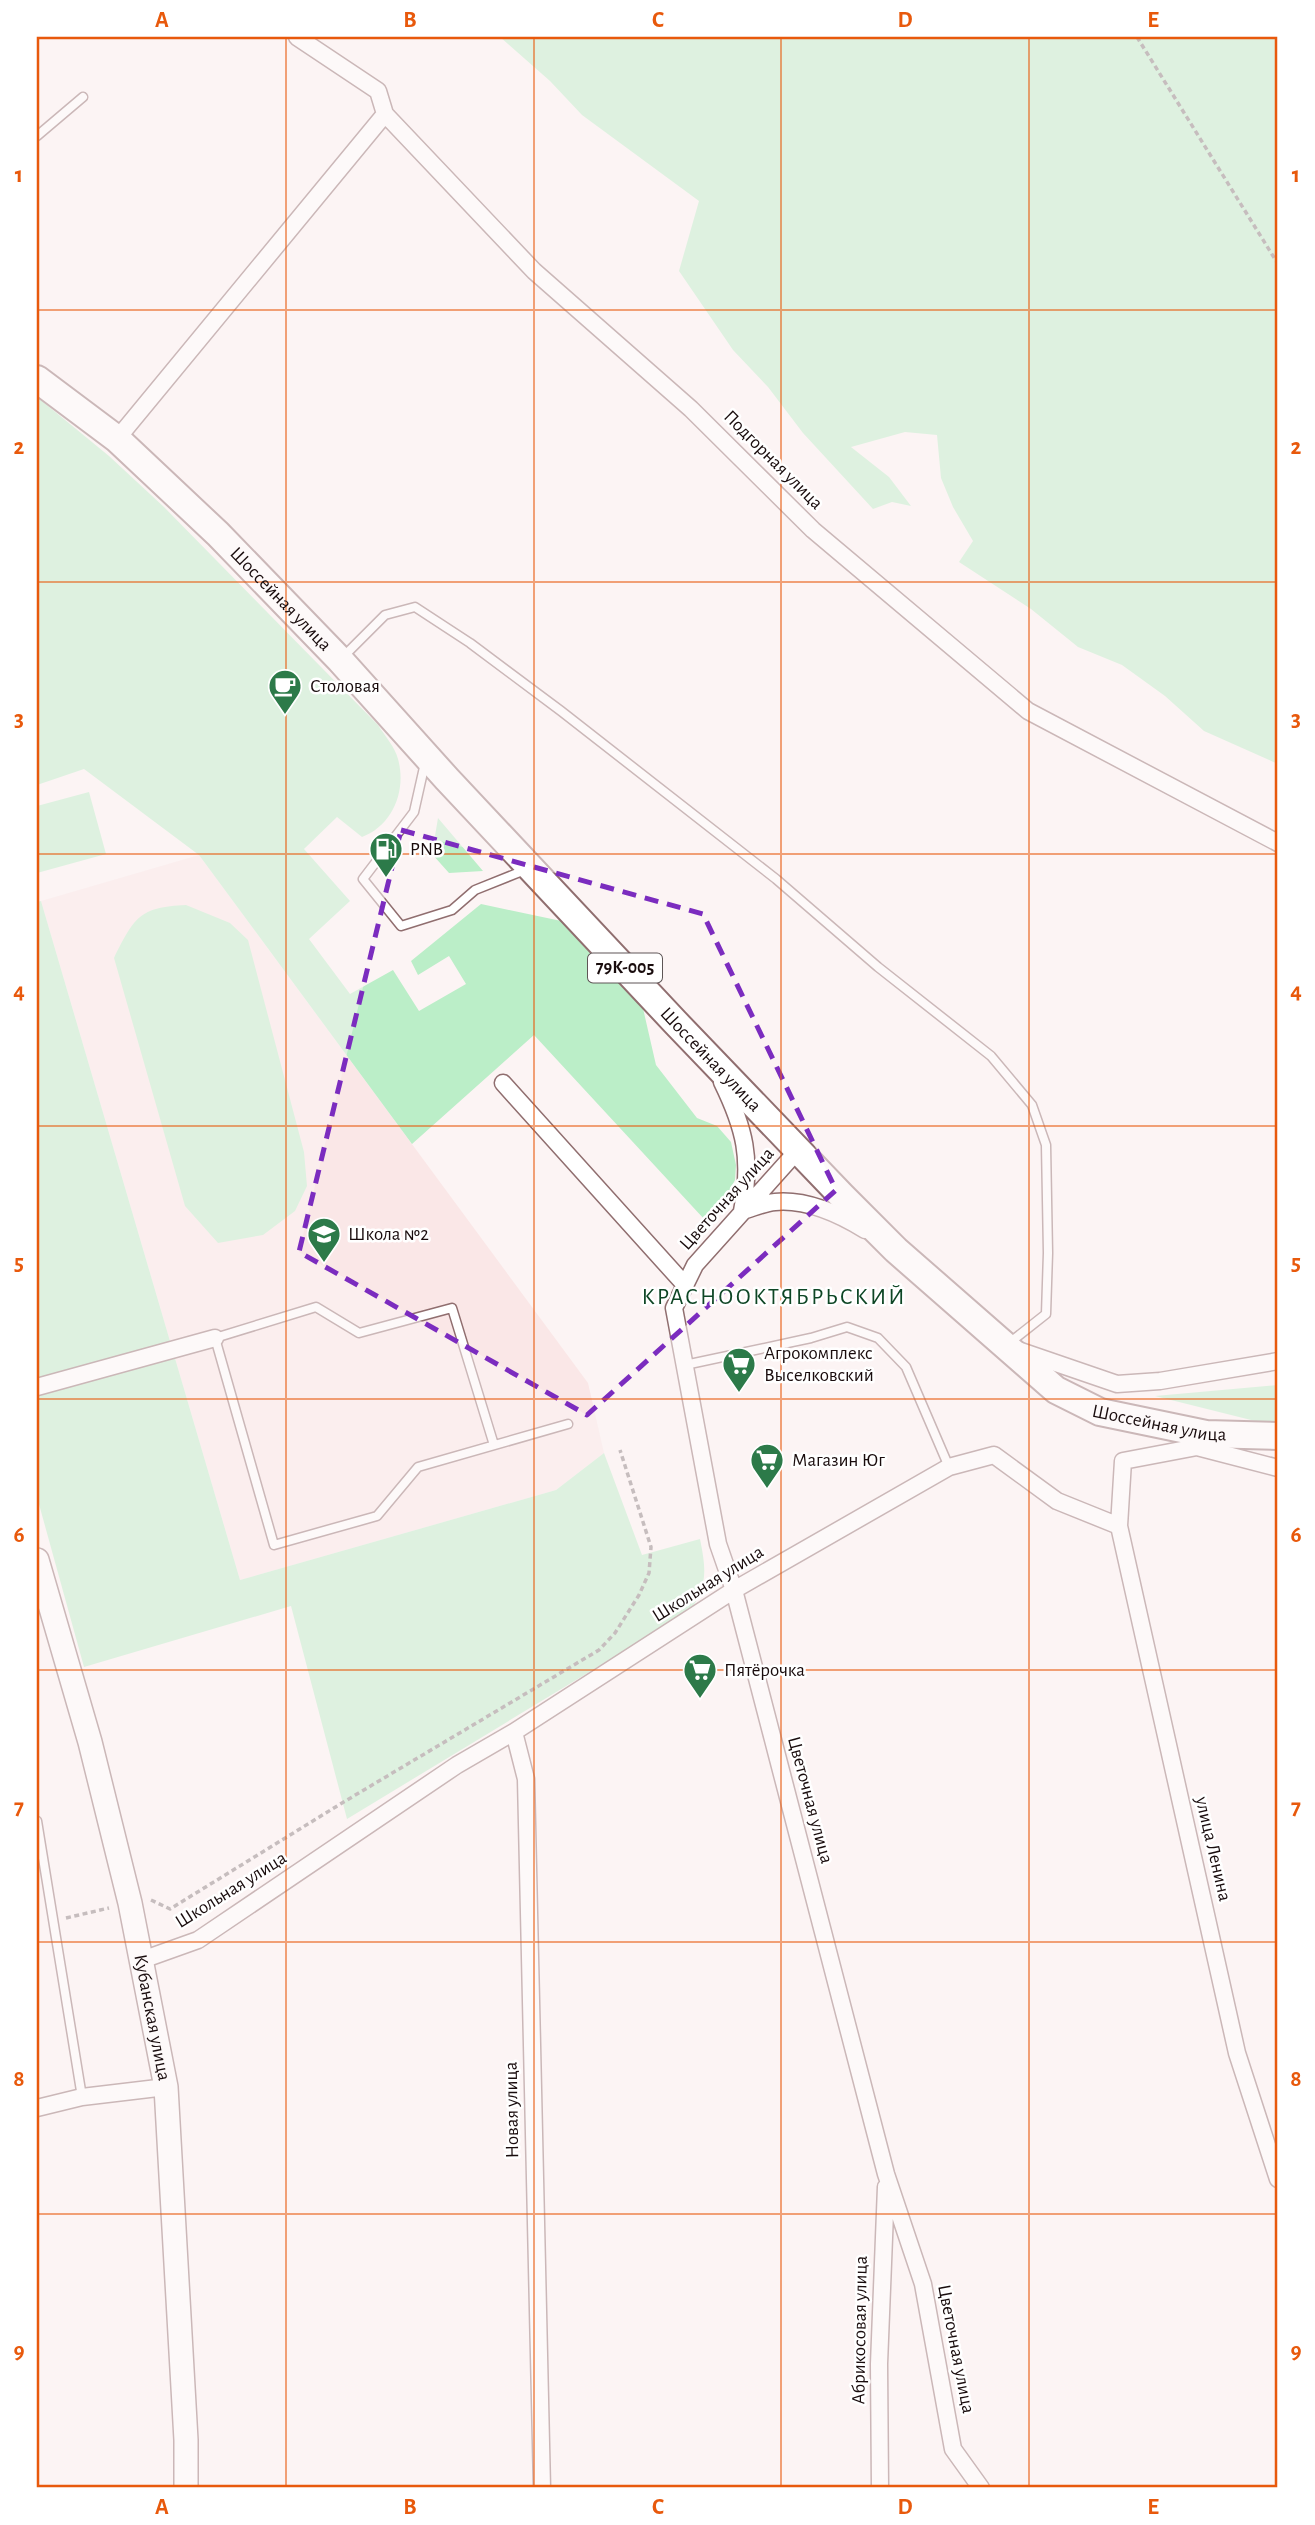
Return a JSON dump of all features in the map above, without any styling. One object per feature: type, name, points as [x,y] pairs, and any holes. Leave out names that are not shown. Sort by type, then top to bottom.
[{"type":"main road","name":"Шоссейная улица","points":[[37,379],[117,439],[218,534],[340,660],[426,756],[798,1150],[896,1250],[1056,1390],[1100,1412],[1206,1434],[1278,1436]]},
{"type":"main road","name":"Кубанская улица","points":[[37,1560],[90,1742],[130,1903],[166,2087],[186,2440],[186,2488]]},
{"type":"street","name":"Подгорная улица","points":[[297,37],[378,90],[384,114],[534,271],[691,409],[813,530],[1028,711],[1278,843]]},
{"type":"street","points":[[117,439],[384,114]]},
{"type":"street","points":[[712,1060],[744,1131],[748,1157],[742,1211],[772,1202],[796,1201],[852,1222],[896,1250]]},
{"type":"street","points":[[503,1083],[685,1285]]},
{"type":"street","name":"Цветочная улица","points":[[798,1150],[695,1265],[674,1308],[718,1544],[734,1590],[886,2174],[923,2284],[953,2449],[981,2488]]},
{"type":"street","points":[[37,1387],[215,1338]]},
{"type":"street","points":[[1006,1346],[1046,1357],[1079,1372],[1117,1384],[1160,1381],[1278,1361]]},
{"type":"street","points":[[1119,1525],[1123,1461],[1197,1447],[1278,1468]]},
{"type":"street","name":"Школьная улица","points":[[142,1960],[198,1940],[457,1765],[514,1732],[734,1590],[949,1467],[995,1455],[1057,1502],[1119,1525]]},
{"type":"street","name":"улица Ленина","points":[[1119,1525],[1237,2053],[1278,2179]]},
{"type":"street","name":"Новая улица","points":[[514,1732],[526,1779],[541,2488]]},
{"type":"street","points":[[37,2108],[82,2097],[166,2087]]},
{"type":"street","name":"Абрикосовая улица","points":[[880,2488],[879,2364],[886,2174]]},
{"type":"lane","points":[[37,136],[83,97]]},
{"type":"lane","points":[[340,660],[385,615],[415,607],[470,643],[561,711],[776,879],[878,967],[991,1056],[1031,1105],[1046,1146],[1046,1314],[1006,1346]]},
{"type":"lane","points":[[426,756],[414,812],[362,879],[401,926],[452,910],[475,890],[530,867]]},
{"type":"lane","points":[[494,1445],[452,1308],[359,1333],[316,1307],[215,1338],[274,1545],[377,1516],[418,1467],[568,1424]]},
{"type":"lane","points":[[685,1365],[811,1338],[847,1327],[868,1334],[878,1338],[906,1367],[949,1467]]},
{"type":"lane","points":[[37,1821],[82,2097]]},
{"type":"path","points":[[1137,37],[1278,264]]},
{"type":"path","points":[[53,1921],[148,1899],[170,1909],[599,1650],[615,1633],[649,1573],[651,1547],[620,1450]]},
{"type":"highlighted area","points":[[401,830],[703,914],[836,1190],[587,1415],[299,1252]]},
{"type":"shaded area","name":"Школа №2","points":[[199,855],[588,1383],[604,1453],[556,1490],[240,1580],[41,901]]},
{"type":"green space","points":[[500,37],[1278,37],[1278,764],[1204,731],[1165,696],[1122,665],[1078,647],[1031,609],[959,562],[973,541],[953,507],[941,478],[937,435],[905,432],[851,447],[889,477],[911,506],[892,502],[873,509],[803,433],[768,387],[733,350],[679,271],[699,201],[582,115],[550,81]]},
{"type":"green space","points":[[37,397],[109,456],[164,507],[378,725],[395,750],[400,771],[398,795],[395,806],[382,825],[362,837],[337,817],[304,849],[350,901],[309,939],[350,994],[393,970],[419,1011],[466,984],[449,956],[418,975],[411,961],[481,904],[566,922],[642,1004],[656,1065],[697,1118],[717,1126],[731,1142],[736,1165],[735,1180],[722,1205],[704,1219],[534,1035],[412,1144],[199,855],[84,769],[37,785]]},
{"type":"green space","points":[[89,792],[106,854],[37,873],[37,806]]},
{"type":"green space","points":[[438,818],[483,871],[449,873],[432,854]]},
{"type":"green space","points":[[41,901],[240,1580],[556,1490],[604,1453],[642,1555],[700,1539],[703,1585],[690,1611],[347,1819],[291,1606],[84,1667],[37,1497],[37,902]]},
{"type":"green space","points":[[186,905],[230,923],[248,940],[304,1152],[307,1186],[295,1211],[263,1235],[218,1243],[185,1206],[114,958],[127,933],[140,917],[158,908]]},
{"type":"green space","points":[[1278,1385],[1278,1422],[1255,1421],[1155,1396]]},
{"type":"place","name":"Столовая","points":[[285,716]]},
{"type":"place","name":"PNB","points":[[386,879]]},
{"type":"place","name":"Школа №2","points":[[324,1264]]},
{"type":"place","name":"Агрокомплекс Выселковский","points":[[739,1394]]},
{"type":"place","name":"Магазин Юг","points":[[767,1490]]},
{"type":"place","name":"Пятёрочка","points":[[700,1700]]},
{"type":"district","name":"КРАСНООКТЯБРЬСКИЙ","points":[[774,1297]]}]
